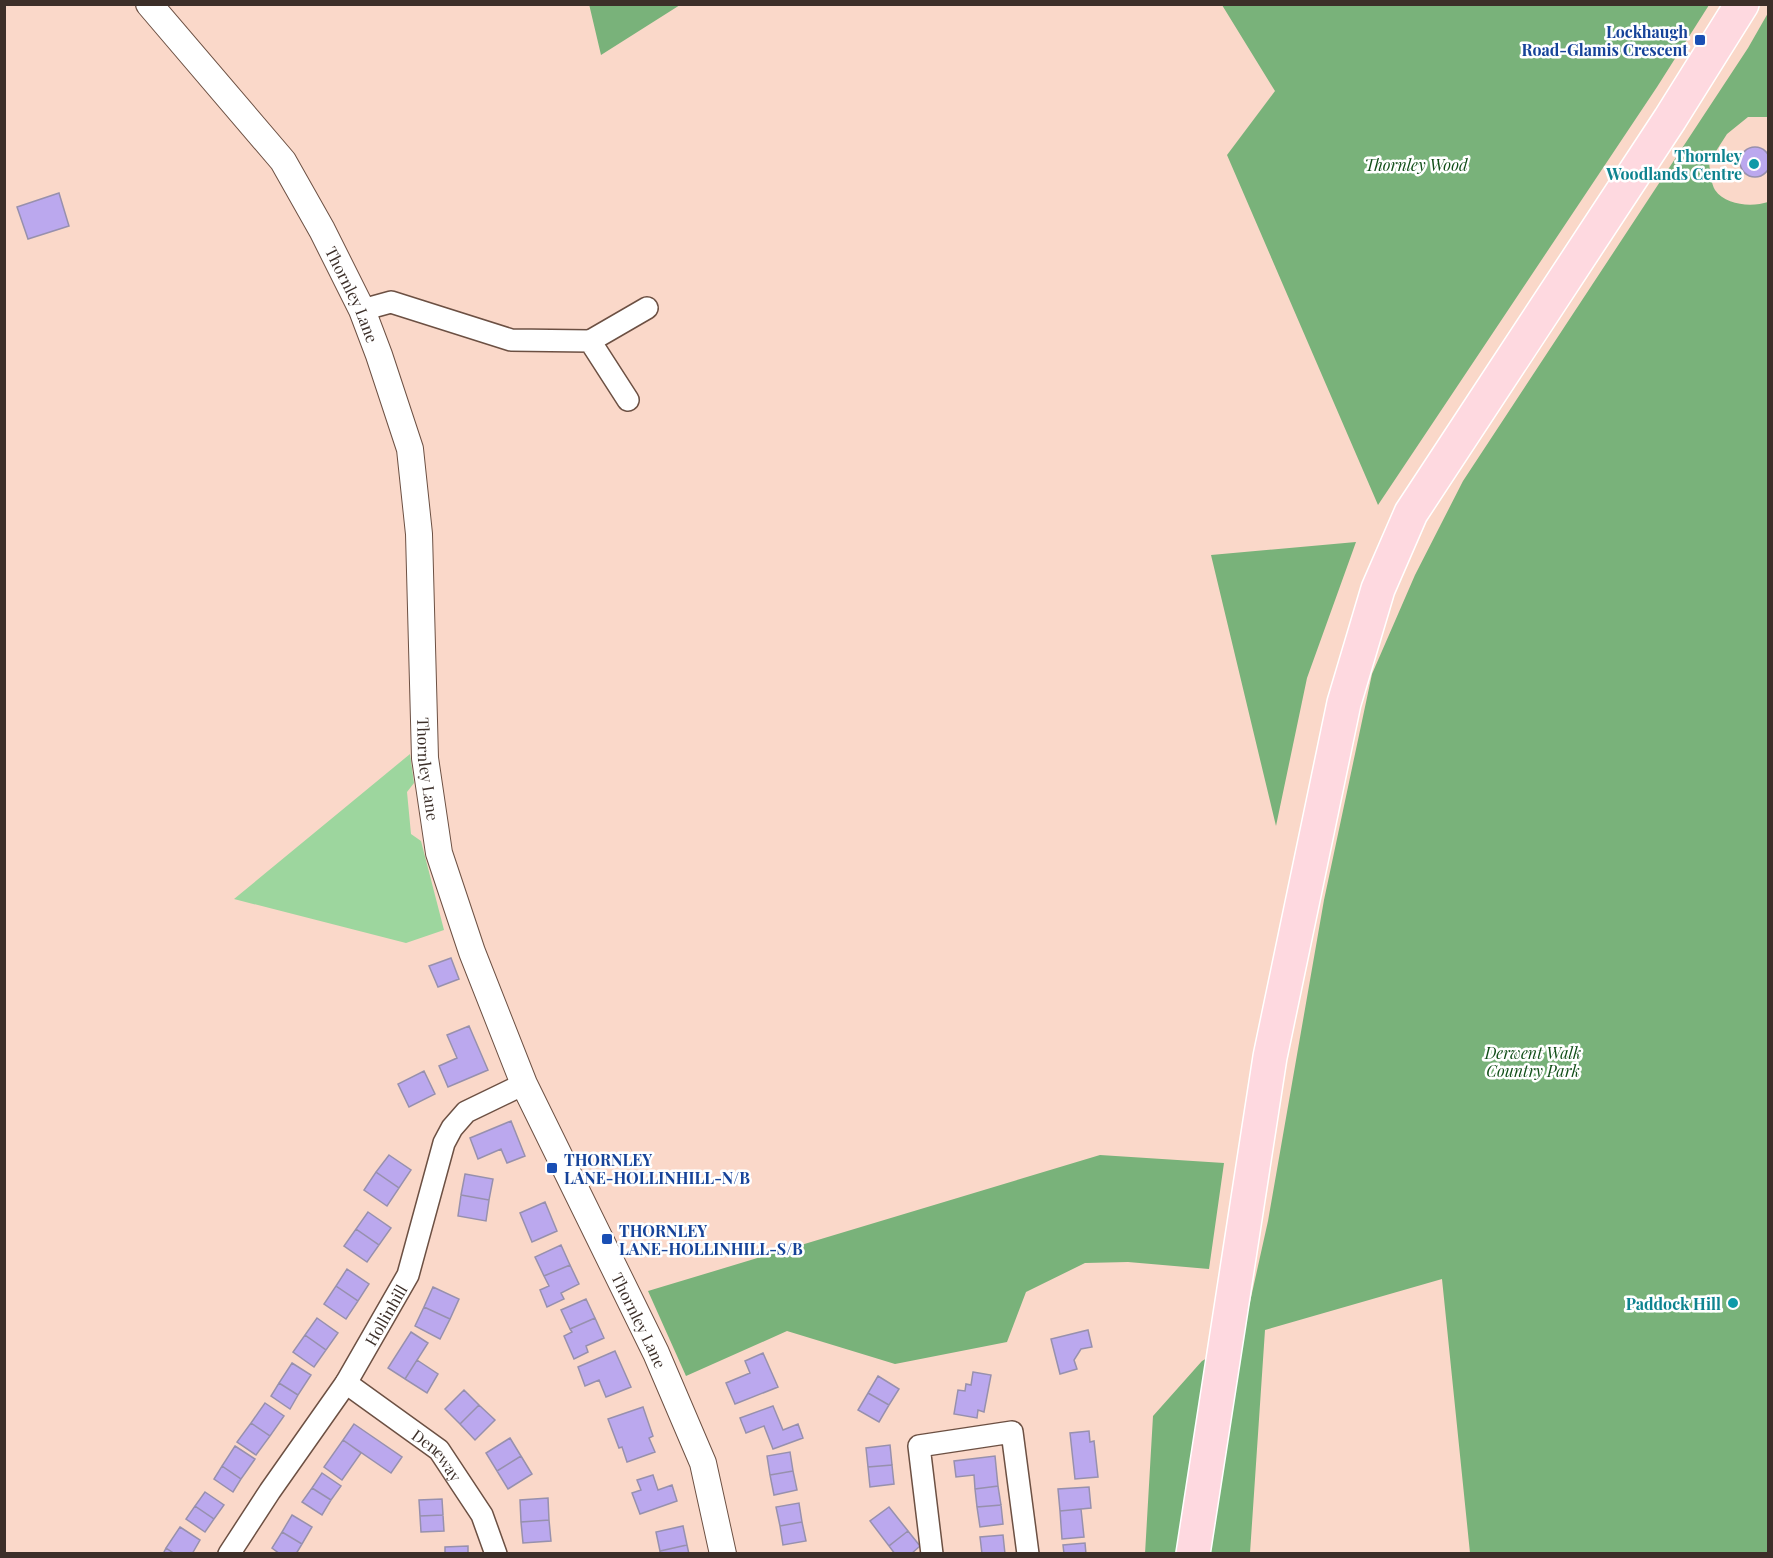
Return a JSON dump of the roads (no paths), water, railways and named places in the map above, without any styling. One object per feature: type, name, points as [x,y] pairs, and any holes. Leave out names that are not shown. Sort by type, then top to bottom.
[{"type":"main road","points":[[1193,1554],[1270,1057],[1344,703],[1378,589],[1411,513],[1670,119],[1742,4]]},
{"type":"street","name":"Thornley Lane","points":[[149,4],[283,161],[322,230],[362,310],[379,355],[410,449],[419,534],[425,758],[439,853],[472,952],[524,1084],[656,1353],[703,1463],[723,1554]]},
{"type":"street","points":[[362,310],[391,302],[511,340],[591,341],[647,308]]},
{"type":"street","points":[[591,341],[628,400]]},
{"type":"street","name":"Hollinhill","points":[[229,1554],[346,1383],[408,1275],[444,1143],[452,1128],[466,1112],[524,1084]]},
{"type":"street","name":"Deneway","points":[[346,1383],[439,1450],[482,1515],[496,1554]]},
{"type":"street","points":[[932,1554],[919,1446],[1012,1432],[1028,1554]]},
{"type":"place","name":"Lockhaugh Road-Glamis Crescent","points":[[1700,40]]},
{"type":"place","name":"Thornley Woodlands Centre","points":[[1754,164]]},
{"type":"place","name":"THORNLEY LANE-HOLLINHILL-N/B","points":[[552,1168]]},
{"type":"place","name":"THORNLEY LANE-HOLLINHILL-S/B","points":[[607,1239]]},
{"type":"place","name":"Paddock Hill","points":[[1733,1303]]},
{"type":"park label","name":"Thornley Wood","points":[[1416,164]]},
{"type":"park label","name":"Derwent Walk Country Park","points":[[1533,1061]]}]
